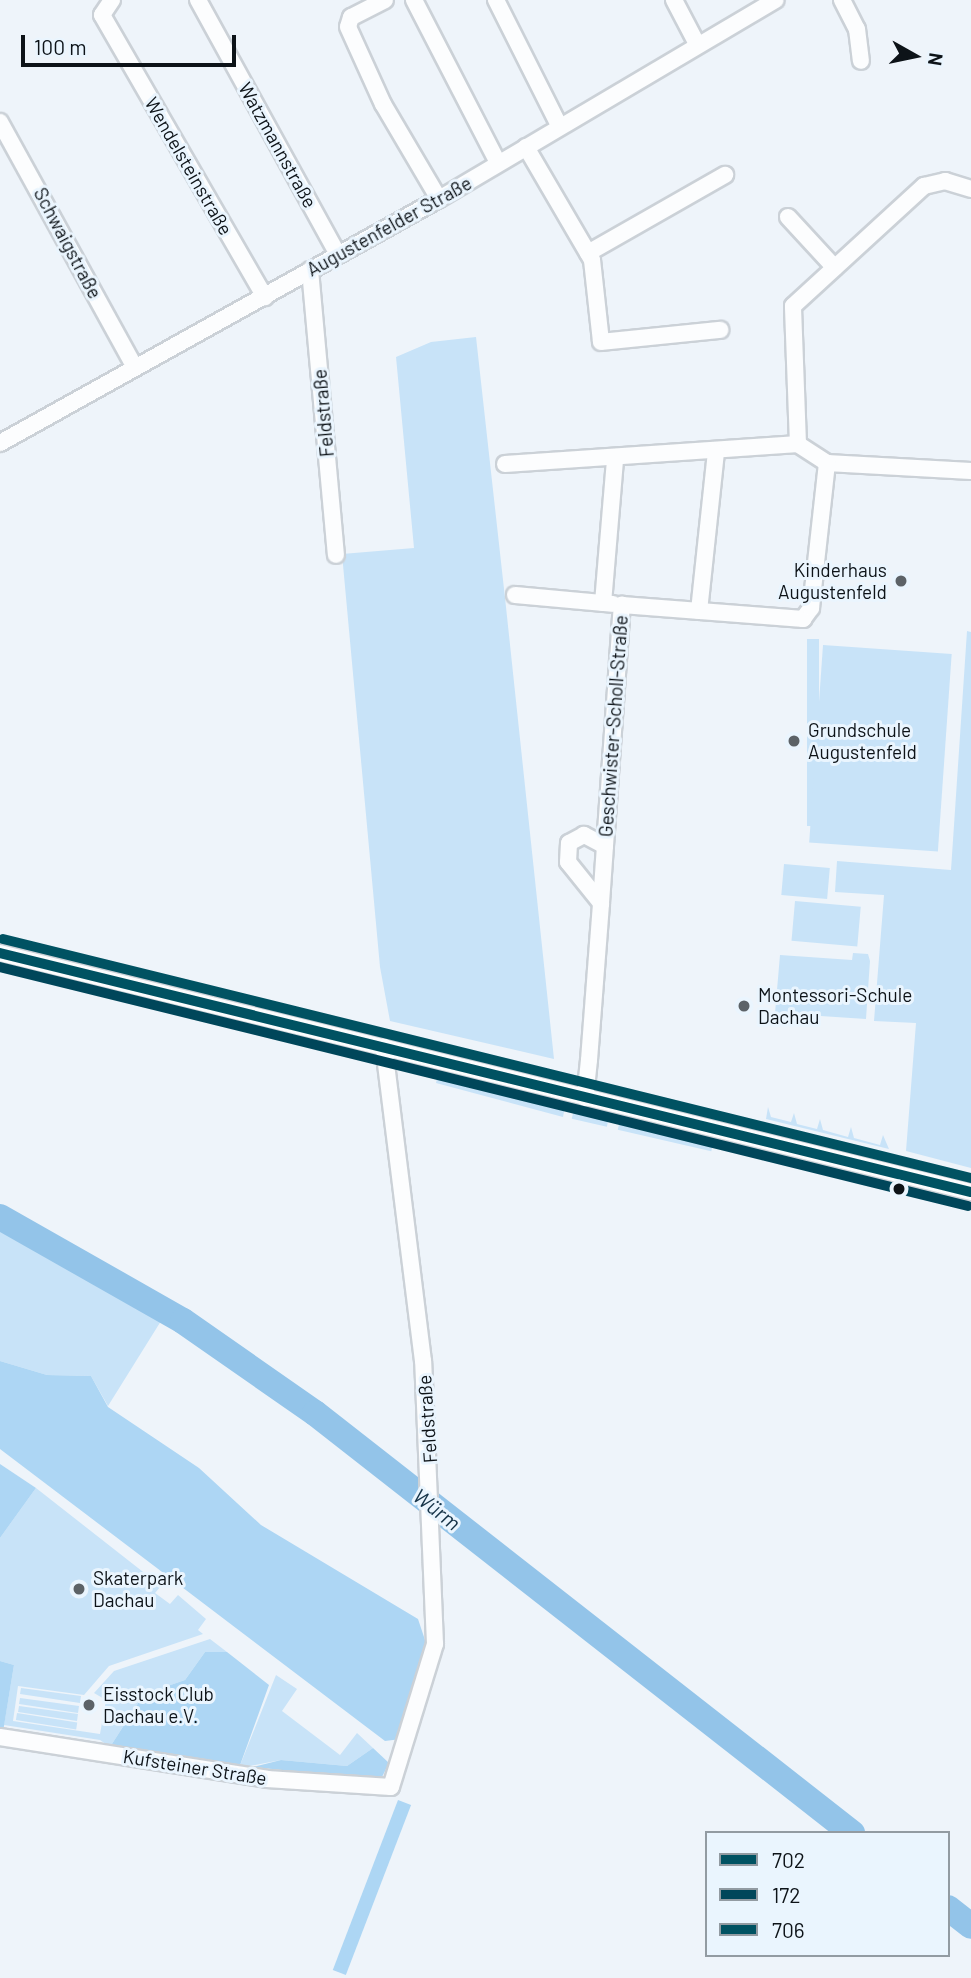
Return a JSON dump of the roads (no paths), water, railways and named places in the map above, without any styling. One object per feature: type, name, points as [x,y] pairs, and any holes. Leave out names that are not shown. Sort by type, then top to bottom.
[{"type":"street","name":"Wendelsteinstraße","points":[[113,0],[102,15],[264,297]]},
{"type":"street","name":"Watzmannstraße","points":[[198,0],[337,253]]},
{"type":"street","points":[[385,0],[351,17],[348,27],[383,104],[439,199]]},
{"type":"street","points":[[414,0],[498,163]]},
{"type":"street","points":[[496,0],[560,127]]},
{"type":"street","points":[[674,0],[697,44]]},
{"type":"street","name":"Augustenfelder Straße","points":[[0,443],[134,366],[164,356],[337,253],[439,199],[775,0]]},
{"type":"street","points":[[842,0],[857,29],[861,61]]},
{"type":"street","name":"Schwaigstraße","points":[[0,122],[134,366]]},
{"type":"street","points":[[526,147],[588,253],[601,342],[720,330]]},
{"type":"street","points":[[588,253],[725,175]]},
{"type":"street","points":[[799,444],[793,306],[924,186],[945,181],[971,189]]},
{"type":"street","points":[[788,218],[835,268]]},
{"type":"street","name":"Feldstraße","points":[[310,270],[336,555]]},
{"type":"street","points":[[615,461],[799,444],[827,463],[971,471]]},
{"type":"street","points":[[699,611],[716,452]]},
{"type":"street","points":[[505,464],[608,453],[615,461],[603,603]]},
{"type":"street","name":"Geschwister-Scholl-Straße","points":[[515,595],[699,611],[808,615],[827,463]]},
{"type":"street","name":"Geschwister-Scholl-Straße","points":[[585,1098],[622,605]]},
{"type":"street","name":"Geschwister-Scholl-Straße","points":[[601,904],[573,872],[566,853],[584,835],[605,846]]},
{"type":"street","points":[[0,953],[971,1192]]},
{"type":"street","name":"Feldstraße","points":[[384,1046],[423,1361],[432,1511],[436,1644],[391,1787]]},
{"type":"street","name":"Kufsteiner Straße","points":[[0,1737],[267,1779],[391,1787]]},
{"type":"waterway","name":"Würm","points":[[0,1217],[183,1321],[315,1413],[849,1831]]},
{"type":"waterway","name":"Würm","points":[[950,1910],[971,1926]]},
{"type":"place","name":"Kinderhaus Augustenfeld","points":[[901,581]]},
{"type":"place","name":"Grundschule Augustenfeld","points":[[794,741]]},
{"type":"place","name":"Montessori-Schule Dachau","points":[[744,1006]]},
{"type":"place","name":"Skaterpark Dachau","points":[[79,1589]]},
{"type":"place","name":"Eisstock Club Dachau e.V.","points":[[89,1705]]}]
